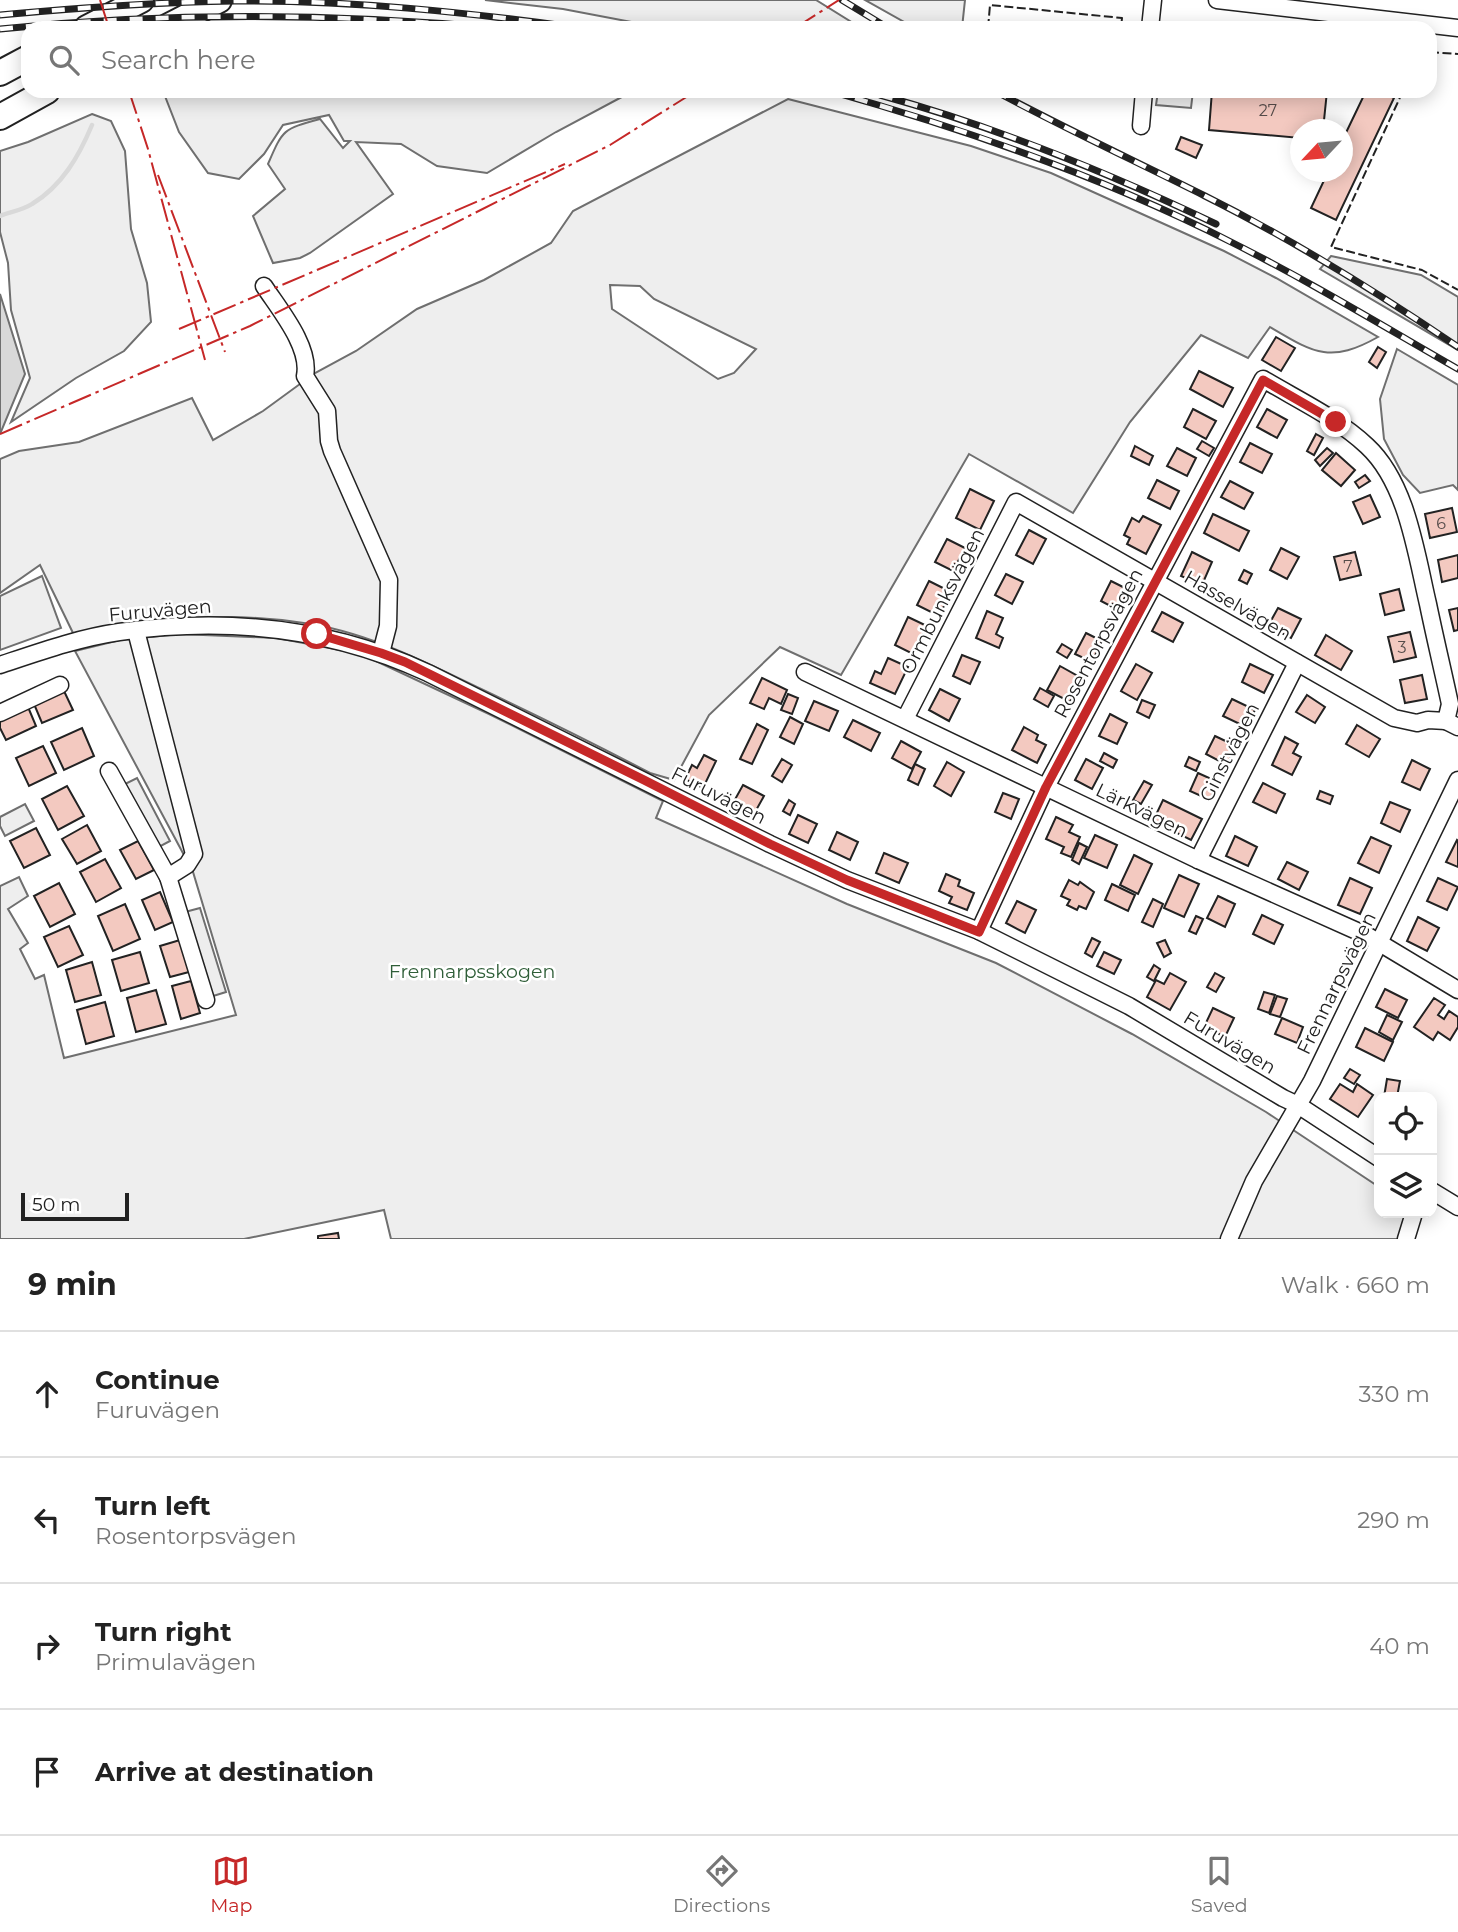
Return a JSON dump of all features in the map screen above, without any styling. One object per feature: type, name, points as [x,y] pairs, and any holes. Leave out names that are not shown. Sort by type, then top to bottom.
[{"type":"highway","points":[[100,21],[141,0]]},
{"type":"highway","points":[[178,21],[219,0]]},
{"type":"highway","points":[[0,73],[21,62]]},
{"type":"highway","points":[[0,117],[34,98]]},
{"type":"street","points":[[1151,21],[1153,0]]},
{"type":"street","points":[[1219,0],[1398,21]]},
{"type":"street","points":[[1437,26],[1458,28]]},
{"type":"street","points":[[1141,126],[1143,98]]},
{"type":"street","points":[[264,286],[298,339],[307,367],[305,376],[327,411],[332,451],[389,580],[388,626],[381,653]]},
{"type":"street","name":"Rosentorpsvägen","points":[[979,932],[1046,787],[1263,380],[1336,422],[1368,446],[1388,471],[1398,492],[1418,561],[1450,704],[1452,724]]},
{"type":"street","name":"Hasselvägen","points":[[1016,502],[1394,718],[1417,723],[1428,720],[1452,724]]},
{"type":"street","name":"Ormbunksvägen","points":[[905,719],[1016,502]]},
{"type":"street","name":"Furuvägen","points":[[0,665],[53,647],[118,632],[185,627],[248,626],[317,634],[381,653],[452,685],[770,844],[847,880],[979,932],[1129,1006],[1298,1105],[1374,1155]]},
{"type":"street","points":[[136,631],[194,854],[187,865],[168,877]]},
{"type":"street","name":"Ginstvägen","points":[[1198,860],[1297,663]]},
{"type":"street","name":"Lärkvägen","points":[[805,672],[1198,860],[1379,942],[1458,990]]},
{"type":"street","points":[[0,713],[60,685]]},
{"type":"street","points":[[109,771],[168,877],[206,1000]]},
{"type":"street","name":"Frennarpsvägen","points":[[1229,1239],[1254,1181],[1298,1105],[1458,780]]},
{"type":"street","points":[[1437,1194],[1458,1207]]},
{"type":"street","points":[[1406,1239],[1412,1218]]},
{"type":"green space","points":[[485,0],[816,0],[850,21],[626,21],[563,9]]},
{"type":"green space","points":[[865,0],[965,0],[963,21],[902,21]]},
{"type":"green space","points":[[166,98],[620,98],[487,173],[437,166],[401,144],[356,142],[393,194],[310,253],[300,258],[273,263],[253,216],[285,189],[268,164],[281,137],[291,128],[320,119],[343,148],[350,141],[344,141],[329,115],[283,125],[264,154],[239,179],[208,173],[179,132]]},
{"type":"green space","points":[[788,99],[971,146],[1051,173],[1224,251],[1378,337],[1347,350],[1322,352],[1270,327],[1248,358],[1201,335],[1130,422],[1073,513],[969,454],[841,675],[780,647],[709,715],[674,780],[650,773],[418,659],[355,635],[311,624],[221,617],[163,621],[74,635],[40,565],[0,593],[0,459],[19,451],[79,442],[192,398],[213,440],[263,411],[315,373],[356,351],[417,309],[484,280],[551,243],[573,211]],"holes":[[[610,285],[640,286],[654,299],[756,349],[734,373],[718,379],[612,309]]]},
{"type":"green space","points":[[92,114],[111,121],[125,151],[131,229],[147,283],[151,322],[124,351],[76,378],[11,422],[30,378],[11,310],[8,263],[0,232],[0,151]]},
{"type":"green space","points":[[1331,256],[1421,275],[1458,297],[1458,350],[1320,269]]},
{"type":"green space","points":[[1397,349],[1458,385],[1458,490],[1453,485],[1420,493],[1403,475],[1384,439],[1380,399]]},
{"type":"green space","points":[[42,576],[61,628],[0,650],[0,596]]},
{"type":"green space","name":"Frennarpsskogen","points":[[180,634],[277,638],[361,654],[663,801],[656,818],[847,904],[996,963],[1132,1034],[1266,1112],[1374,1184],[1374,1218],[1404,1218],[1398,1239],[391,1239],[384,1210],[244,1239],[0,1239],[0,886],[19,877],[28,896],[8,909],[28,943],[20,949],[35,979],[44,975],[64,1058],[236,1015],[193,872],[75,651],[120,640]]},
{"type":"green space","points":[[25,804],[34,821],[5,836],[0,826],[0,817]]},
{"type":"shaded area","points":[[1157,98],[1192,98],[1191,108],[1156,105]]},
{"type":"shaded area","points":[[0,294],[25,374],[0,434]]},
{"type":"shaded area","points":[[137,778],[170,841],[157,848],[123,785]]},
{"type":"shaded area","points":[[200,908],[226,992],[210,997],[185,912]]},
{"type":"building","points":[[1211,98],[1326,98],[1324,119],[1290,119],[1290,137],[1209,130]]},
{"type":"building","points":[[1363,98],[1394,98],[1336,220],[1311,208],[1323,182],[1353,182],[1353,119]]},
{"type":"building","points":[[1181,137],[1202,145],[1196,158],[1176,149]]},
{"type":"building","points":[[1276,337],[1295,348],[1281,371],[1262,360]]},
{"type":"building","points":[[1378,347],[1386,352],[1377,368],[1369,362]]},
{"type":"building","points":[[1199,371],[1233,388],[1223,407],[1190,389]]},
{"type":"building","points":[[1193,409],[1216,421],[1206,439],[1184,427]]},
{"type":"building","points":[[1267,409],[1287,420],[1277,438],[1257,427]]},
{"type":"building","points":[[1316,434],[1323,438],[1314,455],[1307,451]]},
{"type":"building","points":[[1202,441],[1214,448],[1209,456],[1197,449]]},
{"type":"building","points":[[1250,443],[1272,454],[1262,473],[1240,462]]},
{"type":"building","points":[[1135,446],[1153,456],[1149,465],[1131,456]]},
{"type":"building","points":[[1177,448],[1196,458],[1187,476],[1167,466]]},
{"type":"building","points":[[1327,448],[1333,453],[1320,466],[1315,460]]},
{"type":"building","points":[[1336,453],[1355,470],[1341,486],[1322,470]]},
{"type":"building","points":[[1365,475],[1370,481],[1359,488],[1355,482]]},
{"type":"building","points":[[1157,480],[1179,491],[1170,509],[1148,498]]},
{"type":"building","points":[[1230,481],[1253,493],[1244,509],[1221,497]]},
{"type":"building","points":[[970,489],[994,501],[980,530],[956,518]]},
{"type":"building","points":[[1370,495],[1380,517],[1363,524],[1353,502]]},
{"type":"building","points":[[1452,508],[1457,532],[1430,538],[1425,514]]},
{"type":"building","points":[[1213,514],[1249,531],[1239,551],[1204,533]]},
{"type":"building","points":[[1143,516],[1161,525],[1146,554],[1127,544],[1130,538],[1124,535],[1132,518],[1139,522]]},
{"type":"building","points":[[1029,530],[1046,539],[1033,564],[1016,555]]},
{"type":"building","points":[[947,539],[965,548],[953,571],[935,562]]},
{"type":"building","points":[[1281,548],[1299,557],[1287,579],[1270,570]]},
{"type":"building","points":[[1192,552],[1212,562],[1202,585],[1181,576]]},
{"type":"building","points":[[1355,552],[1361,575],[1340,580],[1334,557]]},
{"type":"building","points":[[1458,555],[1458,578],[1442,582],[1438,560]]},
{"type":"building","points":[[1244,570],[1252,574],[1247,584],[1239,580]]},
{"type":"building","points":[[1006,574],[1023,582],[1012,604],[995,595]]},
{"type":"building","points":[[929,581],[951,592],[939,616],[917,605]]},
{"type":"building","points":[[1111,581],[1129,590],[1118,610],[1101,601]]},
{"type":"building","points":[[1399,589],[1404,610],[1385,615],[1380,594]]},
{"type":"building","points":[[1278,608],[1301,619],[1291,638],[1268,626]]},
{"type":"building","points":[[1458,608],[1458,630],[1454,631],[1449,610]]},
{"type":"building","points":[[987,611],[1003,618],[996,634],[1003,638],[999,648],[976,638]]},
{"type":"building","points":[[1162,612],[1183,623],[1173,642],[1152,631]]},
{"type":"building","points":[[908,617],[927,626],[913,654],[895,645]]},
{"type":"building","points":[[1410,632],[1416,657],[1394,662],[1388,637]]},
{"type":"building","points":[[1086,633],[1102,641],[1092,662],[1075,654]]},
{"type":"building","points":[[1326,635],[1352,651],[1341,670],[1315,655]]},
{"type":"building","points":[[1062,644],[1072,650],[1067,658],[1057,652]]},
{"type":"building","points":[[962,655],[980,662],[970,684],[953,676]]},
{"type":"building","points":[[888,658],[908,667],[895,694],[870,683],[875,671],[881,674]]},
{"type":"building","points":[[1136,664],[1152,673],[1137,700],[1121,691]]},
{"type":"building","points":[[1250,664],[1273,675],[1264,693],[1242,682]]},
{"type":"building","points":[[1060,666],[1083,679],[1070,702],[1047,690]]},
{"type":"building","points":[[1422,675],[1427,699],[1405,703],[1400,680]]},
{"type":"building","points":[[762,678],[787,690],[781,704],[769,698],[764,709],[750,703]]},
{"type":"building","points":[[1040,688],[1054,696],[1048,707],[1034,699]]},
{"type":"building","points":[[940,689],[960,699],[949,721],[929,710]]},
{"type":"building","points":[[64,691],[73,710],[42,723],[34,704]]},
{"type":"building","points":[[788,694],[798,698],[792,714],[781,710]]},
{"type":"building","points":[[1307,695],[1325,707],[1315,723],[1296,712]]},
{"type":"building","points":[[1232,699],[1255,710],[1246,727],[1223,716]]},
{"type":"building","points":[[1142,700],[1155,705],[1149,718],[1137,712]]},
{"type":"building","points":[[814,701],[838,711],[829,731],[805,721]]},
{"type":"building","points":[[28,707],[36,726],[6,740],[0,728],[0,720]]},
{"type":"building","points":[[1110,714],[1127,723],[1117,744],[1099,736]]},
{"type":"building","points":[[790,717],[803,724],[794,744],[780,737]]},
{"type":"building","points":[[853,720],[880,733],[871,751],[844,737]]},
{"type":"building","points":[[757,724],[768,730],[752,764],[740,759]]},
{"type":"building","points":[[1357,725],[1380,739],[1369,757],[1346,744]]},
{"type":"building","points":[[1024,727],[1038,735],[1036,740],[1046,745],[1037,763],[1012,750]]},
{"type":"building","points":[[82,728],[94,756],[64,770],[51,742]]},
{"type":"building","points":[[1215,736],[1236,746],[1227,765],[1206,754]]},
{"type":"building","points":[[1285,737],[1298,744],[1293,753],[1301,757],[1292,775],[1272,765]]},
{"type":"building","points":[[901,741],[921,752],[912,769],[892,758]]},
{"type":"building","points":[[43,746],[56,773],[29,786],[16,758]]},
{"type":"building","points":[[1104,753],[1117,760],[1113,768],[1100,761]]},
{"type":"building","points":[[704,755],[716,761],[703,788],[685,779],[692,765],[697,768]]},
{"type":"building","points":[[1189,757],[1200,762],[1196,771],[1185,766]]},
{"type":"building","points":[[782,759],[792,765],[782,782],[772,776]]},
{"type":"building","points":[[1086,759],[1103,768],[1092,789],[1075,780]]},
{"type":"building","points":[[1412,760],[1430,769],[1420,790],[1402,782]]},
{"type":"building","points":[[947,762],[964,772],[951,796],[934,786]]},
{"type":"building","points":[[915,764],[925,769],[918,785],[908,780]]},
{"type":"building","points":[[1198,773],[1218,782],[1210,800],[1190,791]]},
{"type":"building","points":[[1144,781],[1152,785],[1141,804],[1133,800]]},
{"type":"building","points":[[1263,783],[1285,794],[1276,813],[1253,802]]},
{"type":"building","points":[[743,785],[764,796],[754,814],[733,803]]},
{"type":"building","points":[[67,786],[84,816],[58,830],[42,799]]},
{"type":"building","points":[[1320,791],[1333,796],[1330,804],[1317,799]]},
{"type":"building","points":[[1003,793],[1019,799],[1011,819],[995,812]]},
{"type":"building","points":[[789,800],[795,804],[790,815],[783,811]]},
{"type":"building","points":[[1163,800],[1202,819],[1191,840],[1153,821]]},
{"type":"building","points":[[1390,802],[1410,810],[1400,832],[1381,823]]},
{"type":"building","points":[[798,815],[817,824],[808,843],[789,834]]},
{"type":"building","points":[[1056,817],[1073,825],[1069,832],[1080,837],[1071,857],[1061,853],[1064,847],[1046,839]]},
{"type":"building","points":[[87,825],[101,851],[77,864],[62,839]]},
{"type":"building","points":[[36,828],[50,855],[24,868],[10,841]]},
{"type":"building","points":[[837,832],[858,842],[850,860],[829,850]]},
{"type":"building","points":[[1095,835],[1117,845],[1107,868],[1084,858]]},
{"type":"building","points":[[1235,836],[1257,847],[1248,866],[1226,856]]},
{"type":"building","points":[[1371,837],[1391,846],[1379,873],[1358,863]]},
{"type":"building","points":[[138,841],[154,870],[136,879],[120,850]]},
{"type":"building","points":[[1458,841],[1458,867],[1446,862]]},
{"type":"building","points":[[1079,843],[1087,847],[1079,864],[1072,860]]},
{"type":"building","points":[[884,853],[908,863],[899,883],[876,873]]},
{"type":"building","points":[[1134,855],[1152,864],[1138,894],[1120,885]]},
{"type":"building","points":[[105,859],[121,888],[96,902],[80,872]]},
{"type":"building","points":[[1287,862],[1308,872],[1299,890],[1278,879]]},
{"type":"building","points":[[946,874],[960,880],[958,886],[974,893],[967,910],[949,903],[952,897],[939,891]]},
{"type":"building","points":[[1179,875],[1199,884],[1184,917],[1164,908]]},
{"type":"building","points":[[1350,878],[1372,888],[1360,914],[1338,905]]},
{"type":"building","points":[[1438,878],[1458,887],[1447,910],[1427,901]]},
{"type":"building","points":[[1069,880],[1078,885],[1080,882],[1094,892],[1086,909],[1079,906],[1077,910],[1067,905],[1070,900],[1061,896]]},
{"type":"building","points":[[59,883],[75,914],[50,927],[34,896]]},
{"type":"building","points":[[1112,884],[1135,895],[1128,911],[1105,900]]},
{"type":"building","points":[[160,892],[173,922],[155,930],[142,900]]},
{"type":"building","points":[[1218,896],[1235,904],[1225,927],[1207,918]]},
{"type":"building","points":[[1153,899],[1163,904],[1153,927],[1142,922]]},
{"type":"building","points":[[1017,901],[1036,910],[1025,933],[1006,923]]},
{"type":"building","points":[[125,904],[140,939],[113,951],[98,916]]},
{"type":"building","points":[[1262,915],[1283,925],[1274,944],[1253,934]]},
{"type":"building","points":[[1196,916],[1203,919],[1196,934],[1189,931]]},
{"type":"building","points":[[1418,917],[1439,928],[1427,951],[1407,941]]},
{"type":"building","points":[[69,926],[83,955],[58,967],[44,937]]},
{"type":"building","points":[[1092,938],[1100,942],[1092,957],[1085,953]]},
{"type":"building","points":[[180,940],[189,972],[170,977],[160,946]]},
{"type":"building","points":[[1165,940],[1171,953],[1164,957],[1157,943]]},
{"type":"building","points":[[140,952],[149,983],[121,991],[112,960]]},
{"type":"building","points":[[1104,952],[1121,960],[1114,974],[1097,966]]},
{"type":"building","points":[[92,962],[101,995],[75,1002],[66,970]]},
{"type":"building","points":[[1154,965],[1160,969],[1154,981],[1147,977]]},
{"type":"building","points":[[1170,973],[1186,982],[1170,1010],[1147,997],[1156,980],[1164,984]]},
{"type":"building","points":[[1215,973],[1224,978],[1216,992],[1207,987]]},
{"type":"building","points":[[191,981],[200,1013],[181,1019],[172,986]]},
{"type":"building","points":[[1385,989],[1407,1000],[1398,1018],[1376,1007]]},
{"type":"building","points":[[156,990],[166,1024],[136,1032],[127,998]]},
{"type":"building","points":[[1264,992],[1275,995],[1269,1013],[1258,1009]]},
{"type":"building","points":[[1277,996],[1287,999],[1280,1017],[1270,1014]]},
{"type":"building","points":[[1434,998],[1445,1005],[1438,1015],[1444,1019],[1449,1011],[1458,1017],[1458,1027],[1450,1040],[1438,1032],[1433,1040],[1414,1027]]},
{"type":"building","points":[[105,1002],[114,1036],[86,1044],[77,1010]]},
{"type":"building","points":[[1213,1008],[1234,1018],[1225,1037],[1204,1027]]},
{"type":"building","points":[[1387,1015],[1402,1022],[1393,1040],[1379,1032]]},
{"type":"building","points":[[1282,1018],[1303,1027],[1297,1043],[1275,1034]]},
{"type":"building","points":[[1365,1028],[1393,1042],[1384,1061],[1356,1047]]},
{"type":"building","points":[[1350,1069],[1360,1075],[1354,1084],[1344,1078]]},
{"type":"building","points":[[1387,1079],[1400,1081],[1398,1092],[1385,1092]]},
{"type":"building","points":[[1340,1084],[1353,1092],[1357,1084],[1373,1095],[1358,1117],[1330,1099]]},
{"type":"building","points":[[338,1233],[339,1239],[318,1239],[318,1236]]},
{"type":"waterway","points":[[0,216],[28,206],[43,197],[61,179],[75,159],[92,125]]},
{"type":"railway","points":[[842,0],[876,21]]},
{"type":"railway","points":[[0,15],[146,4],[277,1],[407,8],[525,21]]},
{"type":"railway","points":[[103,21],[248,16],[403,21]]},
{"type":"railway","points":[[0,29],[21,27]]},
{"type":"railway","points":[[853,98],[984,139],[1134,196],[1260,257],[1458,369]]},
{"type":"railway","points":[[890,98],[967,121],[1051,152],[1216,224]]},
{"type":"railway","points":[[1009,98],[1270,230],[1366,287],[1458,347]]},
{"type":"fence","points":[[989,21],[990,5],[1122,18],[1122,21]]},
{"type":"fence","points":[[1437,52],[1458,54]]},
{"type":"fence","points":[[1400,98],[1331,247],[1422,270],[1458,290]]},
{"type":"power","points":[[100,0],[107,21]]},
{"type":"power","points":[[806,21],[839,0]]},
{"type":"power","points":[[131,98],[148,149],[205,360]]},
{"type":"power","points":[[0,434],[250,326],[610,145],[685,98]]},
{"type":"power","points":[[179,329],[565,164]]},
{"type":"power","points":[[158,175],[225,352]]},
{"type":"route","points":[[317,634],[405,662],[770,844],[847,880],[979,932],[1046,787],[1263,380],[1336,422]]}]
